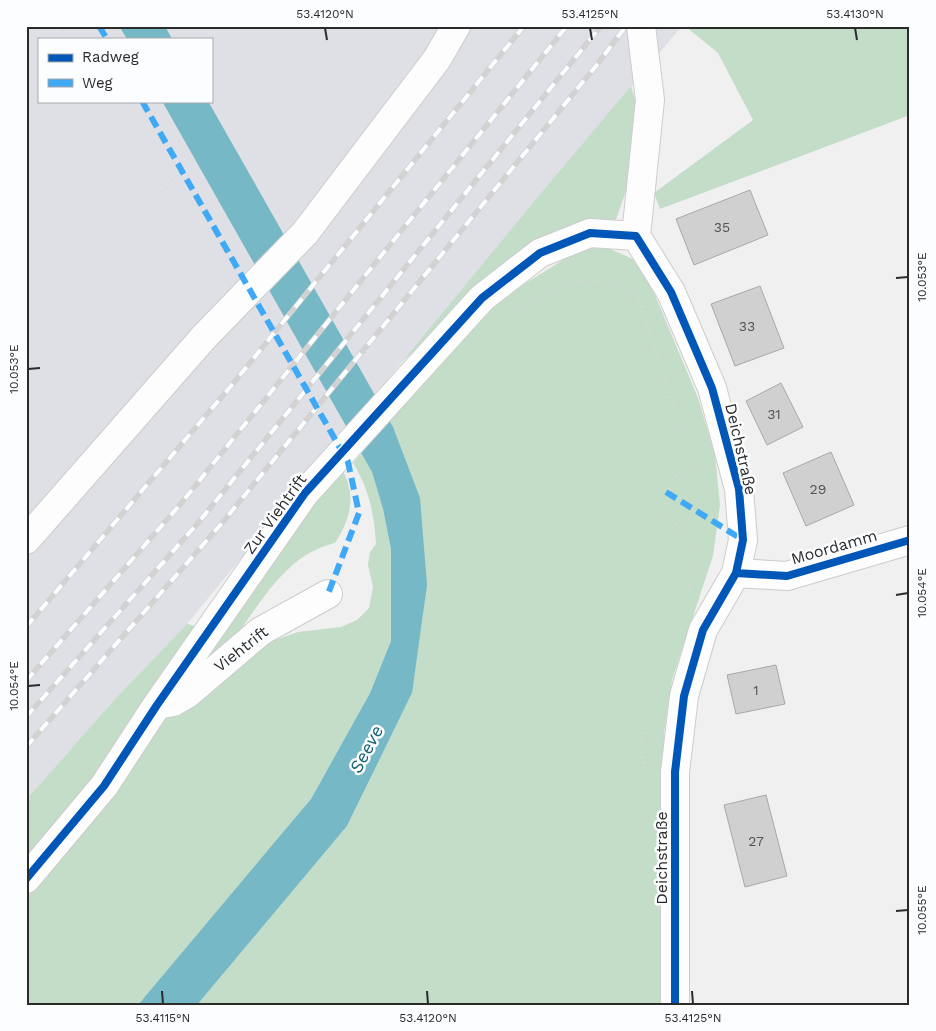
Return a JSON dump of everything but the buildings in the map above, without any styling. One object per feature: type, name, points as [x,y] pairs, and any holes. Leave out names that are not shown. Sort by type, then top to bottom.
[{"type":"street","points":[[26,540],[204,337],[306,233],[437,59],[456,26]]},
{"type":"street","points":[[636,236],[650,100],[641,26]]},
{"type":"street","name":"Zur Viehtrift","points":[[26,879],[104,786],[157,705],[305,493],[482,298],[540,253],[590,234],[636,236]]},
{"type":"street","name":"Deichstraße","points":[[636,236],[671,292],[712,388],[739,488],[743,540],[736,574],[703,630],[684,696],[675,772],[675,1005]]},
{"type":"street","name":"Moordamm","points":[[736,574],[787,576],[910,540]]},
{"type":"street","name":"Viehtrift","points":[[157,705],[173,702],[186,694],[261,631],[328,594]]},
{"type":"path","points":[[57,38],[67,26]]},
{"type":"path","points":[[154,204],[181,170]]},
{"type":"path","points":[[482,298],[515,313],[572,282],[610,279],[638,299],[692,464],[673,479],[666,492],[664,510],[699,553],[685,600]]},
{"type":"path","points":[[643,770],[642,741],[651,712]]},
{"type":"shaded area","points":[[26,26],[682,26],[531,205],[187,624],[115,699],[26,800]]},
{"type":"green space","points":[[685,26],[910,26],[910,115],[660,209],[654,193],[753,120],[718,53]]},
{"type":"green space","points":[[631,86],[642,123],[637,160],[614,225],[515,260],[401,363],[531,205]]},
{"type":"green space","points":[[591,248],[610,249],[633,259],[647,276],[698,398],[715,455],[720,505],[713,556],[672,680],[664,733],[663,1005],[197,1005],[347,826],[412,693],[387,415],[476,314],[571,255]]},
{"type":"green space","points":[[362,453],[372,472],[383,509],[391,549],[391,641],[370,693],[311,799],[141,1005],[26,1005],[26,800],[115,699],[187,624],[220,632],[302,514],[341,468],[349,487],[350,506],[341,534],[335,543],[313,551],[290,567],[263,598],[232,643],[266,643],[298,632],[341,627],[357,620],[369,608],[373,587],[368,565],[370,552],[376,544],[370,502],[363,482],[353,463]]},
{"type":"water","points":[[119,26],[165,26],[171,38],[126,38]]},
{"type":"water","name":"Seeve","points":[[163,102],[209,102],[393,427],[420,498],[427,585],[412,693],[347,826],[197,1005],[138,1005],[311,799],[370,693],[391,641],[391,549],[383,509],[372,472]]},
{"type":"railway","points":[[26,627],[231,386],[524,26]]},
{"type":"railway","points":[[26,681],[178,507],[567,26]]},
{"type":"railway","points":[[26,717],[198,523],[601,26]]},
{"type":"railway","points":[[26,747],[222,523],[596,66],[626,26]]},
{"type":"marked path","points":[[99,26],[106,38]]},
{"type":"marked path","points":[[143,102],[348,462],[359,513],[328,594]]},
{"type":"marked path","points":[[666,492],[743,540]]},
{"type":"cycle path","points":[[26,879],[104,786],[157,705],[305,493],[482,298],[540,253],[590,233],[636,236],[671,292],[712,388],[739,489],[743,540],[736,573],[703,630],[684,696],[675,772],[675,1005]]},
{"type":"cycle path","points":[[736,573],[787,576],[910,540]]}]
